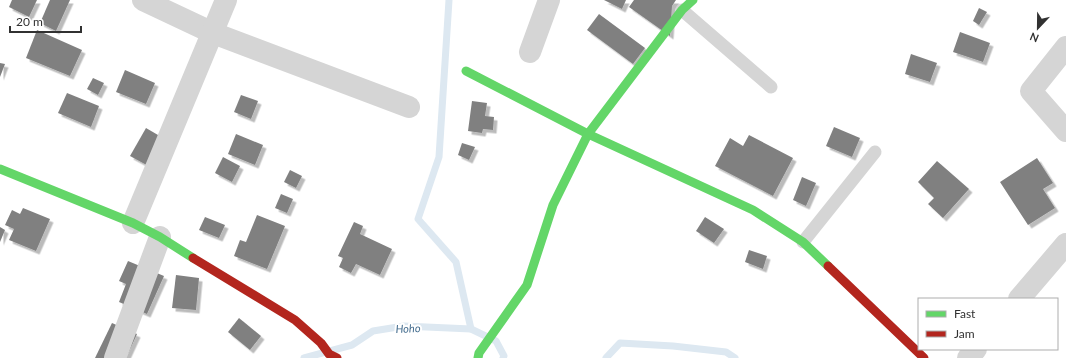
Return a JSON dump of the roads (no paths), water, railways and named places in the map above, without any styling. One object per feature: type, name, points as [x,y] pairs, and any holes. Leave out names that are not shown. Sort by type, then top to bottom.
[{"type":"street","points":[[143,0],[213,33],[409,107]]},
{"type":"street","points":[[133,223],[226,0]]},
{"type":"street","points":[[530,52],[549,0]]},
{"type":"street","points":[[478,355],[527,285],[553,205],[588,134],[682,10],[693,0]]},
{"type":"street","points":[[1066,47],[1031,91],[1066,131]]},
{"type":"street","points":[[466,71],[588,134],[753,210],[802,242],[924,358]]},
{"type":"street","points":[[0,169],[133,223],[160,237],[295,320],[321,343],[334,357]]},
{"type":"street","points":[[115,358],[160,237]]},
{"type":"street","points":[[1020,298],[1066,244]]},
{"type":"street","points":[[968,358],[975,350]]},
{"type":"lane","points":[[682,10],[771,86]]},
{"type":"lane","points":[[802,242],[875,152]]},
{"type":"waterway","points":[[449,0],[439,157],[418,219],[456,262],[471,329]]},
{"type":"waterway","name":"Hoho","points":[[304,358],[352,345],[373,331],[404,326],[471,329],[496,341],[504,356],[503,358]]},
{"type":"waterway","name":"Hoho","points":[[606,358],[620,343],[673,346],[726,352],[735,358]]}]
